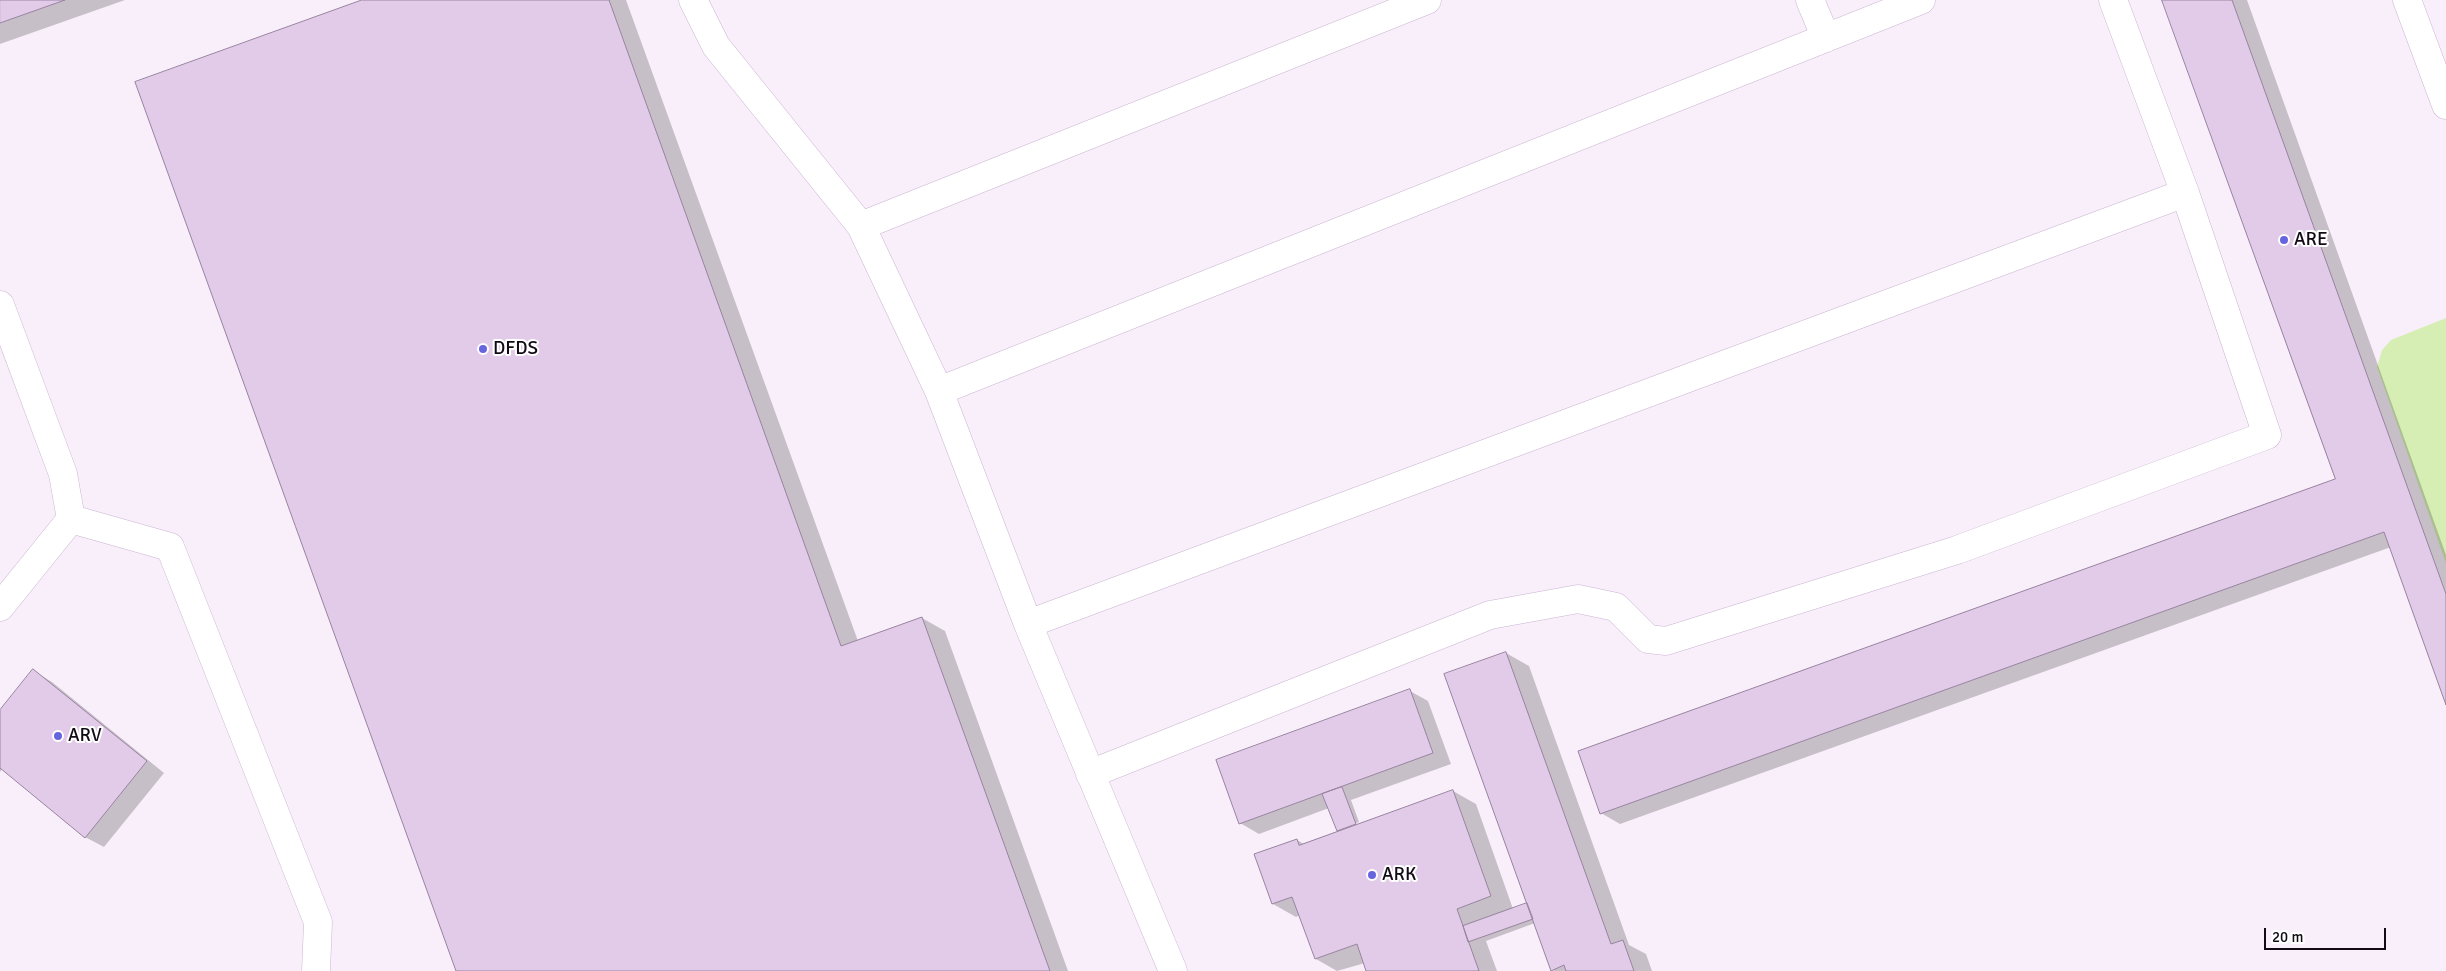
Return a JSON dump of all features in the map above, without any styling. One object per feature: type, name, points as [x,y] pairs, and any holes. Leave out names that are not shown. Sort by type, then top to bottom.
[{"type":"lane","points":[[693,0],[716,46],[861,226],[939,391],[1028,624],[1173,971]]},
{"type":"lane","points":[[861,226],[1427,0]]},
{"type":"lane","points":[[1810,0],[1826,38]]},
{"type":"lane","points":[[939,391],[1920,0]]},
{"type":"lane","points":[[1090,774],[1490,615],[1578,599],[1616,607],[1648,639],[1666,641],[1957,550],[2267,435],[2185,193],[2113,0]]},
{"type":"lane","points":[[2408,0],[2446,105]]},
{"type":"lane","points":[[1028,624],[2185,193]]},
{"type":"lane","points":[[0,305],[63,474],[71,520],[0,607]]},
{"type":"lane","points":[[71,520],[170,547],[318,922],[316,971]]},
{"type":"green space","points":[[2446,318],[2446,563],[2377,367],[2382,350],[2391,340]]},
{"type":"building","points":[[0,0],[65,0],[0,23]]},
{"type":"building","name":"DFDS","points":[[362,0],[609,0],[841,646],[922,617],[1050,971],[456,971],[135,82]]},
{"type":"building","name":"ARE","points":[[2162,0],[2232,0],[2446,594],[2446,705],[2384,532],[1600,814],[1578,751],[2335,479]]},
{"type":"building","points":[[1506,652],[1611,944],[1623,940],[1634,971],[1566,971],[1564,965],[1551,971],[1444,674]]},
{"type":"building","name":"ARV","points":[[33,669],[147,761],[85,838],[0,768],[0,710]]},
{"type":"building","points":[[1410,689],[1433,753],[1239,824],[1216,760]]},
{"type":"building","points":[[1342,787],[1356,824],[1337,831],[1322,794]]},
{"type":"building","name":"ARK","points":[[1453,790],[1491,896],[1457,909],[1479,971],[1366,971],[1357,944],[1315,959],[1292,897],[1272,904],[1254,854],[1297,839],[1299,845]]},
{"type":"building","points":[[1527,903],[1533,919],[1468,942],[1463,926]]},
{"type":"place","name":"ARE","points":[[2284,240]]},
{"type":"place","name":"DFDS","points":[[483,349]]},
{"type":"place","name":"ARV","points":[[58,736]]},
{"type":"place","name":"ARK","points":[[1372,875]]}]
